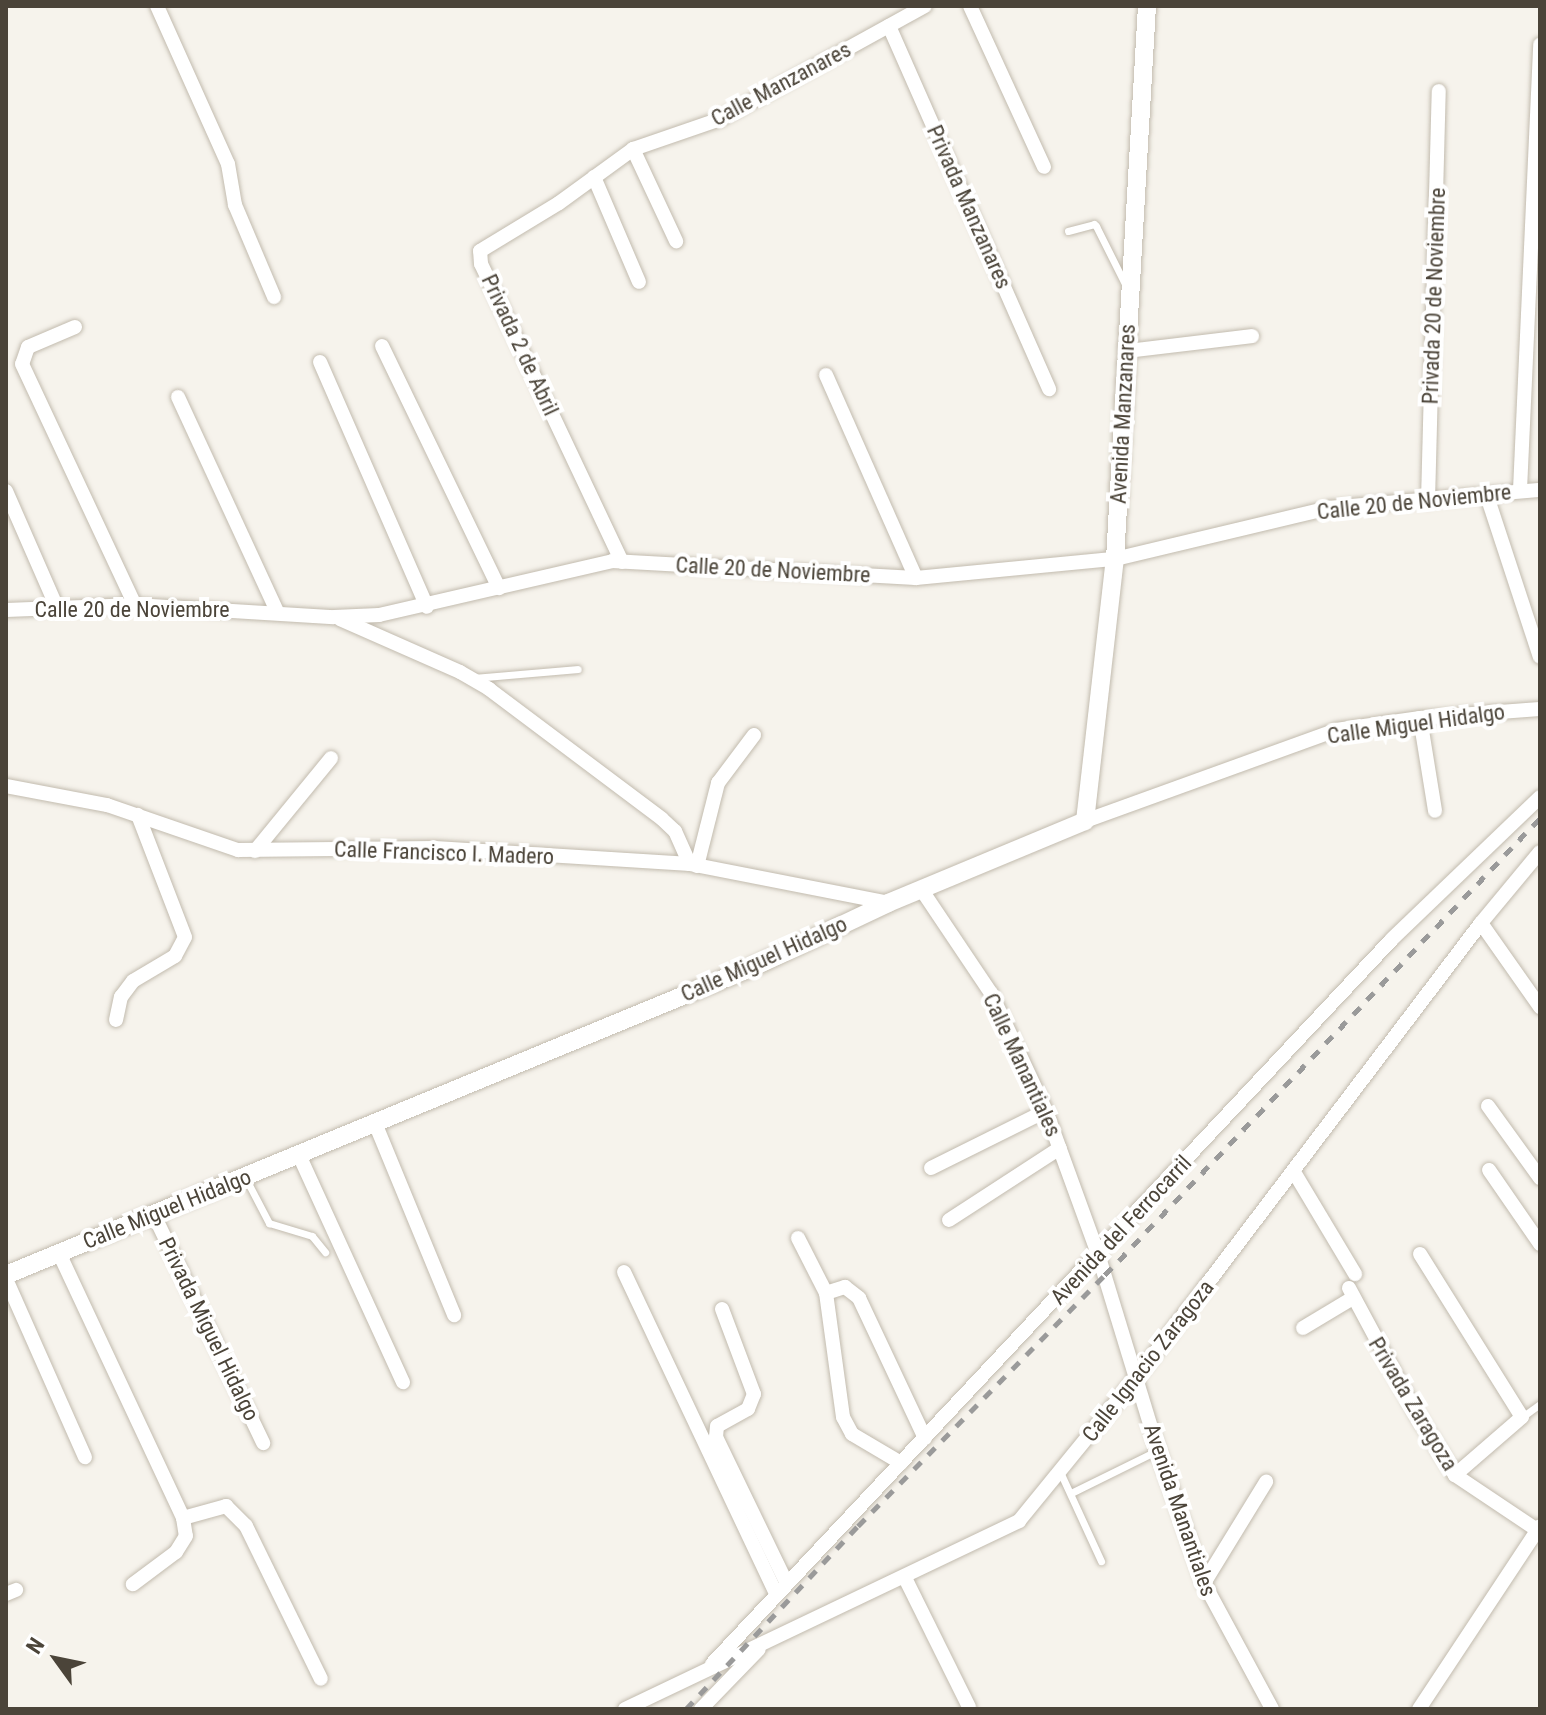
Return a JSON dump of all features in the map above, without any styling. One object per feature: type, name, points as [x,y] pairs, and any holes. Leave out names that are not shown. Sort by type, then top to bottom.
[{"type":"street","points":[[157,6],[228,164],[235,205],[274,297]]},
{"type":"street","name":"Calle Manzanares","points":[[633,149],[720,119],[925,6]]},
{"type":"street","points":[[970,6],[1044,167]]},
{"type":"street","name":"Avenida Manzanares","points":[[1085,821],[1115,559],[1147,6]]},
{"type":"street","name":"Privada Manzanares","points":[[889,26],[1049,389]]},
{"type":"street","points":[[1520,490],[1540,44]]},
{"type":"street","name":"Privada 20 de Noviembre","points":[[1428,501],[1439,91]]},
{"type":"street","points":[[633,149],[676,241]]},
{"type":"street","name":"Privada 2 de Abril","points":[[622,562],[481,264],[480,251],[633,149]]},
{"type":"street","points":[[594,177],[639,282]]},
{"type":"street","points":[[75,327],[28,347],[22,364],[135,605]]},
{"type":"street","points":[[1127,351],[1252,336]]},
{"type":"street","points":[[382,346],[499,588]]},
{"type":"street","points":[[320,362],[427,607]]},
{"type":"street","points":[[826,375],[916,578]]},
{"type":"street","points":[[178,397],[277,611]]},
{"type":"street","name":"Calle 20 de Noviembre","points":[[6,610],[135,605],[277,611],[334,617],[379,615],[427,607],[598,564],[622,562],[916,578],[1115,559],[1329,508],[1540,490]]},
{"type":"street","points":[[6,491],[57,608]]},
{"type":"street","points":[[1487,496],[1540,657]]},
{"type":"street","points":[[334,617],[472,678],[662,819],[675,831],[693,865]]},
{"type":"street","name":"Calle Miguel Hidalgo","points":[[6,1277],[755,966],[888,903],[1085,821],[1336,730],[1420,718],[1540,709]]},
{"type":"street","points":[[1420,718],[1435,811]]},
{"type":"street","points":[[693,865],[718,783],[754,735]]},
{"type":"street","points":[[255,851],[331,758]]},
{"type":"street","name":"Calle Francisco I. Madero","points":[[6,786],[107,805],[212,844],[255,851],[435,848],[693,865],[888,903]]},
{"type":"street","name":"Avenida del Ferrocarril","points":[[707,1669],[1392,939],[1540,797]]},
{"type":"street","points":[[116,1020],[128,987],[175,956],[185,937],[138,815]]},
{"type":"street","name":"Calle Ignacio Zaragoza","points":[[625,1709],[1019,1521],[1061,1474],[1135,1379],[1481,923],[1540,852]]},
{"type":"street","name":"Calle Manantiales","points":[[921,889],[991,993],[1046,1111],[1098,1254]]},
{"type":"street","points":[[1481,923],[1540,1007]]},
{"type":"street","points":[[1488,1106],[1540,1178]]},
{"type":"street","points":[[931,1168],[1046,1111]]},
{"type":"street","points":[[375,1123],[454,1315]]},
{"type":"street","points":[[949,1220],[1060,1148]]},
{"type":"street","points":[[299,1155],[403,1382]]},
{"type":"street","points":[[1489,1170],[1540,1244]]},
{"type":"street","name":"Privada Zaragoza","points":[[1294,1172],[1352,1287],[1455,1475],[1539,1529]]},
{"type":"street","name":"Privada Miguel Hidalgo","points":[[154,1215],[263,1443]]},
{"type":"street","points":[[798,1238],[826,1293],[843,1417],[852,1434],[901,1463]]},
{"type":"street","points":[[59,1253],[183,1518],[186,1536],[176,1552],[133,1584]]},
{"type":"street","name":"Avenida Manantiales","points":[[1098,1254],[1135,1379],[1204,1583],[1272,1709]]},
{"type":"street","points":[[1420,1254],[1522,1417],[1455,1475]]},
{"type":"street","points":[[624,1272],[782,1589]]},
{"type":"street","points":[[6,1277],[85,1457]]},
{"type":"street","points":[[826,1293],[845,1287],[859,1298],[925,1438]]},
{"type":"street","points":[[1303,1328],[1352,1287]]},
{"type":"street","points":[[722,1309],[754,1394],[748,1409],[717,1426],[716,1437],[782,1589]]},
{"type":"street","points":[[1204,1583],[1266,1482]]},
{"type":"street","points":[[183,1518],[226,1506],[246,1526],[321,1679]]},
{"type":"street","points":[[1419,1709],[1539,1529]]},
{"type":"street","points":[[905,1578],[969,1707]]},
{"type":"street","points":[[701,1709],[765,1643]]},
{"type":"lane","points":[[1068,231],[1094,224],[1131,293]]},
{"type":"lane","points":[[472,678],[578,669]]},
{"type":"lane","points":[[245,1177],[269,1223],[312,1236],[325,1252]]},
{"type":"lane","points":[[1522,1417],[1540,1404]]},
{"type":"lane","points":[[1071,1493],[1158,1450]]},
{"type":"lane","points":[[1061,1474],[1101,1561]]},
{"type":"railway","points":[[686,1709],[858,1526],[1105,1275],[1540,818]]}]
